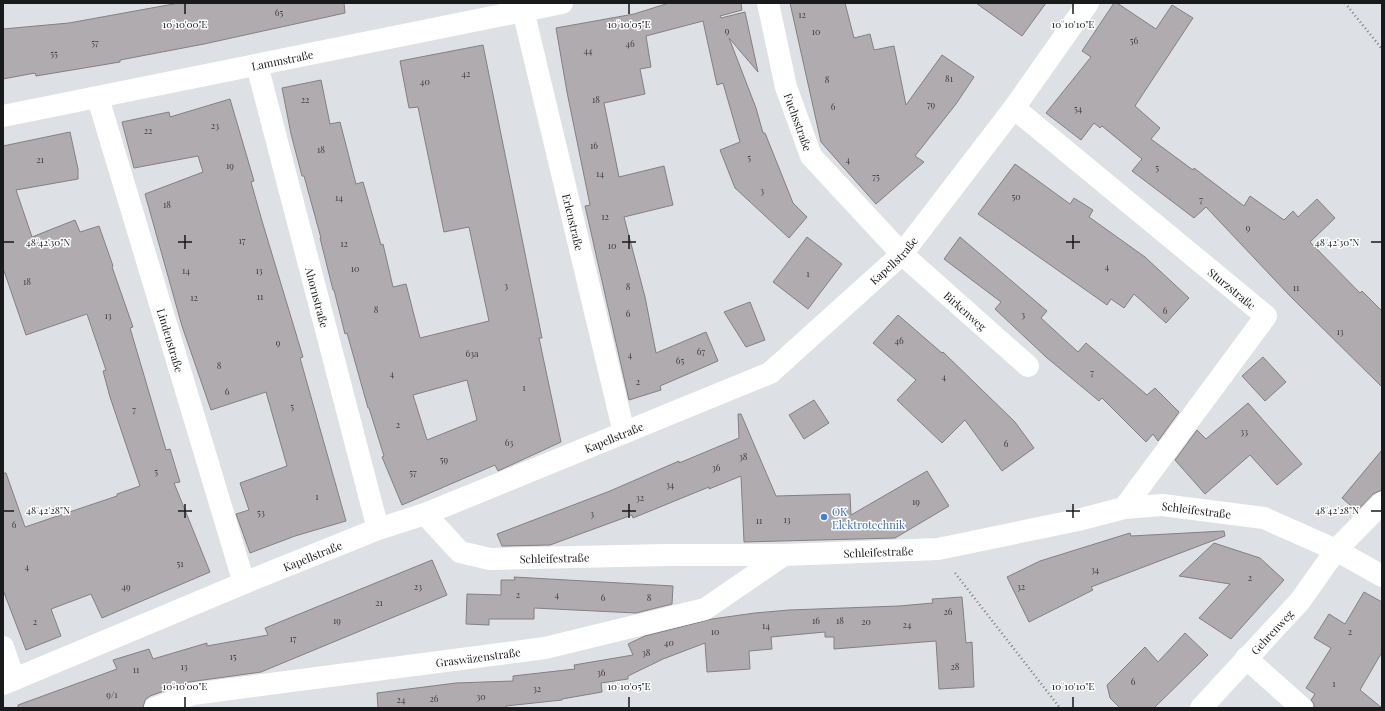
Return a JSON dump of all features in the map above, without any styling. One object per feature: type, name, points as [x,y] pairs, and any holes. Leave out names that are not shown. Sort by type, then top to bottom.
[{"type":"street","name":"Lammstraße","points":[[3,116],[562,3]]},
{"type":"street","name":"Fuchsstraße","points":[[768,3],[786,87],[810,156],[902,254]]},
{"type":"street","name":"Kapellstraße","points":[[9,682],[244,583],[378,529],[425,514],[770,373],[902,254],[1014,108],[1088,3]]},
{"type":"street","name":"Erlenstraße","points":[[523,10],[624,433]]},
{"type":"street","name":"Ahornstraße","points":[[257,65],[378,529]]},
{"type":"street","name":"Lindenstraße","points":[[98,98],[244,583]]},
{"type":"street","name":"Sturzstraße","points":[[1014,108],[1266,316],[1124,508]]},
{"type":"street","name":"Birkenweg","points":[[902,254],[1028,366]]},
{"type":"street","points":[[1336,550],[1382,503]]},
{"type":"street","name":"Schleifestraße","points":[[425,514],[460,552],[490,559],[665,555],[784,555],[938,549],[1078,520],[1124,508],[1162,505],[1264,518],[1336,550],[1382,576]]},
{"type":"street","name":"Gehrenweg","points":[[1201,708],[1300,601],[1336,550]]},
{"type":"street","name":"Graswäzenstraße","points":[[155,708],[193,694],[545,648],[698,611],[705,609],[784,555]]},
{"type":"street","points":[[3,647],[9,682]]},
{"type":"street","points":[[1246,658],[1302,708]]},
{"type":"path","points":[[1345,3],[1382,49]]},
{"type":"path","points":[[938,549],[952,570],[1060,708]]},
{"type":"building","points":[[179,3],[344,3],[345,13],[204,44],[120,60],[120,62],[36,76],[35,73],[3,79],[3,29],[69,23]]},
{"type":"building","points":[[669,3],[741,3],[742,10],[720,16],[721,18],[745,12],[758,72],[729,38],[756,108],[763,133],[765,133],[793,203],[807,217],[789,238],[735,188],[720,150],[740,142],[723,83],[717,85],[703,21],[646,36],[651,67],[640,69],[645,94],[604,103],[619,177],[664,166],[673,205],[624,217],[645,297],[656,353],[706,332],[718,361],[660,386],[661,390],[629,400],[585,206],[590,205],[567,92],[556,28],[634,14]]},
{"type":"building","points":[[790,3],[845,3],[854,38],[870,34],[874,50],[894,46],[906,105],[942,55],[974,77],[956,104],[915,156],[924,162],[876,204],[821,142]]},
{"type":"building","points":[[976,3],[1046,3],[1022,36]]},
{"type":"building","points":[[1114,3],[1117,3],[1156,29],[1172,5],[1193,18],[1135,106],[1160,128],[1151,139],[1193,170],[1194,168],[1244,206],[1250,196],[1284,220],[1293,211],[1298,217],[1317,199],[1335,218],[1310,242],[1360,293],[1362,291],[1382,311],[1382,387],[1290,296],[1206,207],[1194,218],[1132,171],[1142,159],[1102,126],[1100,128],[1094,123],[1081,140],[1046,113],[1091,57],[1082,51]]},
{"type":"building","points":[[483,45],[542,338],[539,338],[561,442],[498,471],[495,465],[402,505],[382,457],[384,456],[368,408],[347,333],[345,334],[321,238],[291,134],[282,88],[321,80],[330,124],[340,122],[356,184],[363,182],[381,245],[383,244],[393,287],[406,284],[420,338],[489,321],[469,227],[444,232],[418,107],[409,108],[400,61]],"holes":[[[467,380],[477,420],[427,440],[413,395]]]},
{"type":"building","points":[[230,99],[254,181],[251,182],[262,221],[303,357],[300,358],[346,521],[295,536],[250,553],[236,514],[249,510],[240,483],[287,466],[266,392],[211,410],[182,326],[145,194],[203,172],[198,156],[134,168],[122,122],[169,112],[170,117]]},
{"type":"building","points":[[70,132],[78,169],[78,179],[16,190],[32,237],[75,220],[80,232],[99,226],[133,327],[130,328],[166,450],[170,449],[180,482],[174,483],[210,572],[102,618],[91,594],[51,609],[61,636],[26,650],[3,590],[3,473],[6,473],[25,527],[117,496],[117,494],[140,486],[110,397],[103,371],[106,370],[87,314],[26,335],[3,268],[3,146]]},
{"type":"building","points":[[1015,164],[1070,204],[1074,198],[1093,210],[1089,217],[1145,257],[1189,298],[1166,323],[1134,294],[1124,308],[1111,299],[1107,305],[978,214]]},
{"type":"building","points":[[807,237],[842,264],[808,309],[773,282]]},
{"type":"building","points":[[960,237],[1047,311],[1041,318],[1078,352],[1086,343],[1147,395],[1155,388],[1179,412],[1158,441],[1153,434],[1146,442],[1102,398],[1099,401],[1046,357],[995,309],[1001,302],[944,259]]},
{"type":"building","points":[[750,302],[765,340],[746,347],[724,312]]},
{"type":"building","points":[[898,315],[942,353],[943,352],[1015,422],[1034,448],[1002,471],[965,420],[942,443],[897,400],[916,380],[873,343]]},
{"type":"building","points":[[1263,357],[1286,382],[1265,401],[1242,376]]},
{"type":"building","points":[[814,400],[829,423],[804,439],[789,415]]},
{"type":"building","points":[[1248,403],[1302,464],[1277,485],[1250,455],[1205,494],[1175,460],[1197,430],[1206,439]]},
{"type":"building","points":[[738,414],[741,414],[776,496],[850,494],[851,515],[927,471],[949,506],[895,538],[744,542],[741,476],[709,489],[709,487],[633,518],[632,515],[550,545],[502,546],[497,534],[610,491],[679,461],[679,463],[739,438]]},
{"type":"building","points":[[1382,450],[1382,490],[1373,494],[1357,511],[1342,498]]},
{"type":"building","points":[[1224,531],[1225,536],[1091,587],[1093,590],[1029,622],[1007,577],[1040,561],[1130,533],[1131,536]]},
{"type":"building","points":[[1214,543],[1260,558],[1284,580],[1231,639],[1199,618],[1230,584],[1179,576]]},
{"type":"building","points":[[432,560],[447,595],[261,672],[189,682],[150,696],[145,700],[143,708],[18,708],[18,705],[117,669],[113,660],[149,649],[153,659],[207,643],[207,646],[268,635],[265,628]]},
{"type":"building","points":[[514,577],[673,586],[672,604],[636,613],[534,608],[534,619],[489,619],[489,625],[466,624],[467,594],[501,595],[501,580],[515,580]]},
{"type":"building","points":[[1364,592],[1382,602],[1382,652],[1360,690],[1382,708],[1314,708],[1314,704],[1311,700],[1315,694],[1306,688],[1331,648],[1314,638],[1329,614],[1345,624]]},
{"type":"building","points":[[962,597],[966,643],[972,642],[974,687],[939,689],[936,641],[834,649],[834,637],[825,637],[825,632],[771,637],[772,649],[749,651],[750,669],[707,672],[705,643],[663,659],[628,676],[628,679],[601,683],[602,692],[562,700],[506,706],[506,708],[378,708],[377,693],[456,683],[513,681],[513,676],[575,669],[574,665],[633,655],[628,644],[645,636],[712,619],[789,610],[899,606],[933,603],[932,599]]},
{"type":"building","points":[[1185,633],[1208,655],[1154,708],[1120,708],[1110,698],[1107,685],[1145,647],[1158,662]]},
{"type":"place","name":"OK Elektrotechnik","points":[[824,517]]}]
